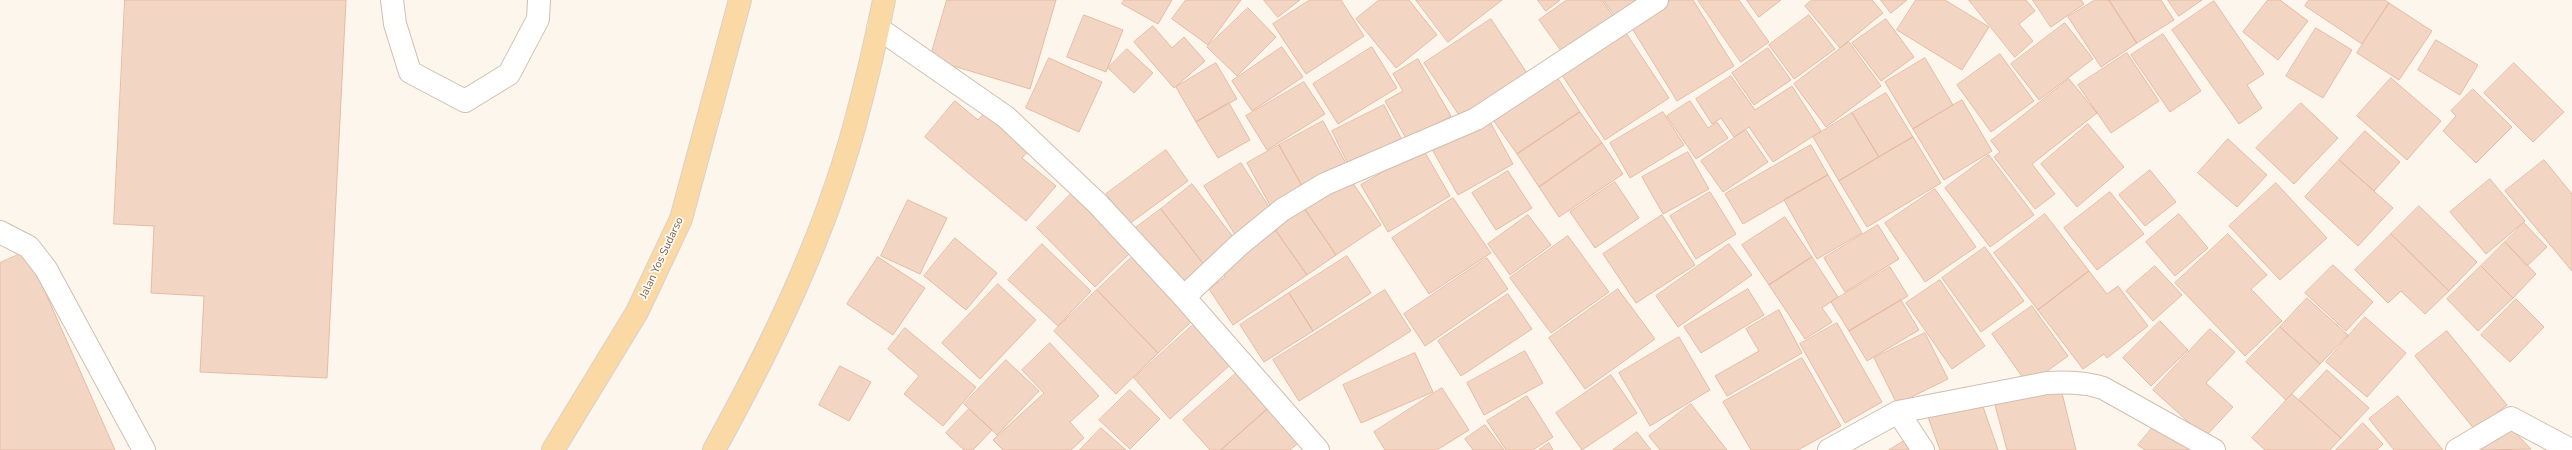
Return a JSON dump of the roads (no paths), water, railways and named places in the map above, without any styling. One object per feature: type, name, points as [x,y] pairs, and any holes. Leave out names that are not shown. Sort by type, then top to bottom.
[{"type":"main road","name":"Jalan Yos Sudarso","points":[[553,450],[638,312],[681,219],[740,0]]},
{"type":"main road","points":[[714,450],[747,392],[799,279],[829,205],[855,124],[884,0]]},
{"type":"street","points":[[392,0],[395,24],[410,72],[466,101],[509,74],[538,19],[539,0]]},
{"type":"street","points":[[1184,297],[1239,245],[1282,210],[1325,184],[1476,119],[1657,0]]},
{"type":"street","points":[[878,28],[1006,117],[1098,204],[1184,297],[1318,450]]},
{"type":"street","points":[[0,232],[29,247],[46,269],[144,450]]},
{"type":"street","points":[[1829,450],[1898,412],[2047,384],[2087,384],[2103,388],[2214,450]]},
{"type":"street","points":[[1898,412],[1922,450]]},
{"type":"street","points":[[2457,450],[2511,418],[2571,450]]}]
